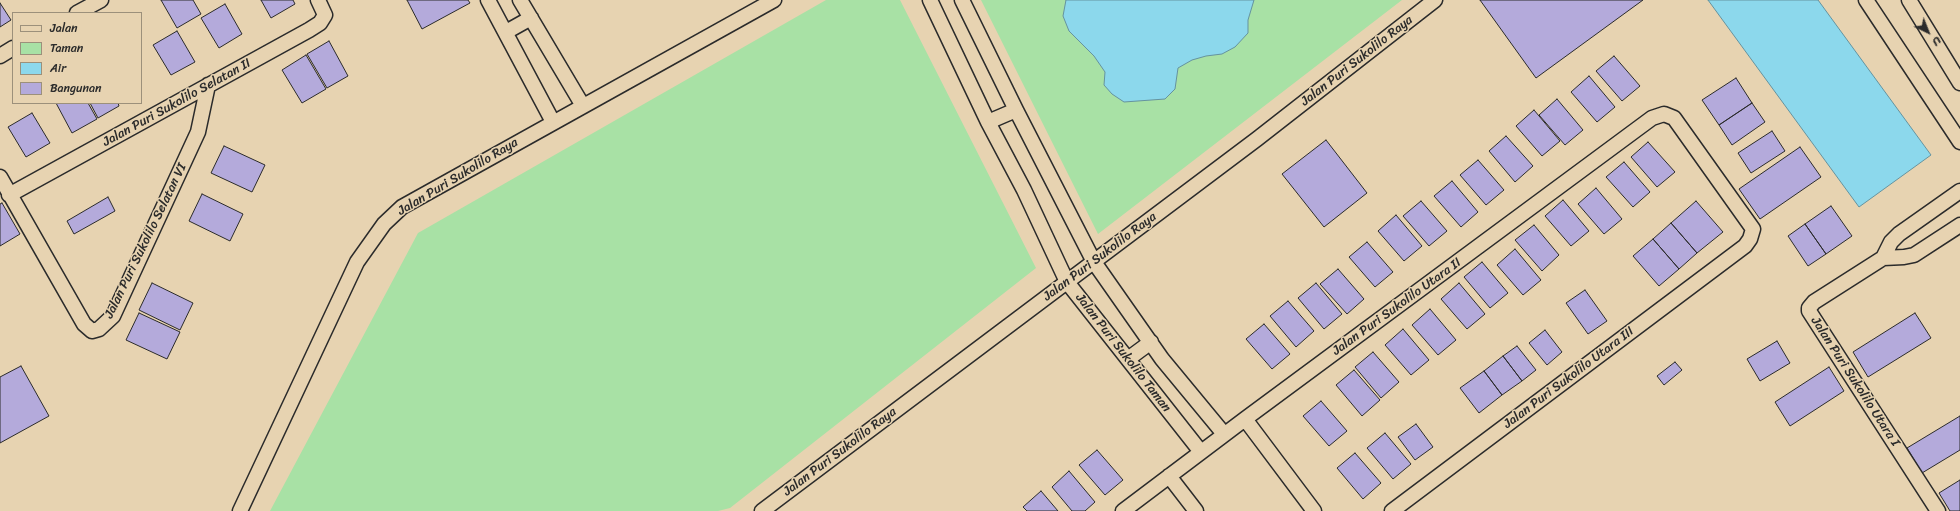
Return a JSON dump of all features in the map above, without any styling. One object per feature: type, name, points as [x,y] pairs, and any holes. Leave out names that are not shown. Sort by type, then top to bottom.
[{"type":"street","points":[[79,12],[101,0]]},
{"type":"street","name":"Jalan Puri Sukolilo Selatan II","points":[[9,195],[320,23],[326,15],[318,0]]},
{"type":"street","points":[[488,0],[553,122]]},
{"type":"street","points":[[520,0],[583,106]]},
{"type":"street","name":"Jalan Puri Sukolilo Raya","points":[[240,511],[357,262],[384,224],[402,207],[774,0]]},
{"type":"street","name":"Jalan Puri Sukolilo Taman","points":[[930,0],[988,122],[1024,190],[1067,282],[1201,452]]},
{"type":"street","name":"Jalan Puri Sukolilo Taman","points":[[962,0],[1016,110],[1094,262],[1162,359],[1224,434]]},
{"type":"street","name":"Jalan Puri Sukolilo Raya","points":[[762,511],[1257,139],[1435,0]]},
{"type":"street","points":[[1908,0],[1960,83]]},
{"type":"street","points":[[1871,2],[1960,142]]},
{"type":"street","points":[[506,32],[531,18]]},
{"type":"street","points":[[0,56],[12,49]]},
{"type":"street","name":"Jalan Puri Sukolilo Selatan VI","points":[[0,177],[84,324],[92,330],[99,329],[113,316],[198,132],[208,85]]},
{"type":"street","points":[[988,122],[1016,110]]},
{"type":"street","name":"Jalan Puri Sukolilo Utara II","points":[[1123,511],[1244,419],[1652,118],[1664,114],[1674,118]]},
{"type":"street","name":"Jalan Puri Sukolilo Utara III","points":[[1392,511],[1745,246],[1752,235],[1753,229],[1674,118]]},
{"type":"street","points":[[1960,191],[1899,234],[1891,242],[1883,258],[1914,255],[1960,225]]},
{"type":"street","name":"Jalan Puri Sukolilo Utara I","points":[[1883,258],[1814,302],[1809,311],[1938,511]]},
{"type":"street","points":[[1128,359],[1151,342]]},
{"type":"street","points":[[1244,419],[1314,511]]},
{"type":"street","points":[[1170,476],[1196,511]]},
{"type":"green space","points":[[826,0],[900,0],[1036,268],[730,508],[718,511],[270,511],[418,233]]},
{"type":"green space","points":[[981,0],[1402,0],[1098,234]]},
{"type":"water","points":[[1066,0],[1254,0],[1248,20],[1248,33],[1235,47],[1222,54],[1192,60],[1178,68],[1175,89],[1165,99],[1124,102],[1112,94],[1104,85],[1105,72],[1094,56],[1069,31],[1063,16]]},
{"type":"water","points":[[1708,0],[1818,0],[1931,155],[1859,207]]},
{"type":"building","points":[[161,0],[193,0],[201,14],[177,28]]},
{"type":"building","points":[[261,0],[293,0],[295,4],[271,18]]},
{"type":"building","points":[[407,0],[468,0],[470,3],[422,29]]},
{"type":"building","points":[[1480,0],[1643,0],[1536,78]]},
{"type":"building","points":[[0,3],[11,20],[0,27]]},
{"type":"building","points":[[225,4],[242,34],[219,48],[201,18]]},
{"type":"building","points":[[177,31],[195,62],[171,75],[153,45]]},
{"type":"building","points":[[329,41],[348,76],[327,88],[307,54]]},
{"type":"building","points":[[306,55],[326,89],[302,103],[282,70]]},
{"type":"building","points":[[1614,56],[1640,86],[1622,101],[1596,71]]},
{"type":"building","points":[[1589,76],[1615,107],[1597,122],[1571,92]]},
{"type":"building","points":[[1736,78],[1752,103],[1719,125],[1702,100]]},
{"type":"building","points":[[1557,99],[1583,130],[1565,145],[1539,115]]},
{"type":"building","points":[[1752,103],[1765,122],[1732,145],[1719,125]]},
{"type":"building","points":[[57,104],[89,104],[97,119],[72,133]]},
{"type":"building","points":[[91,104],[118,104],[119,106],[98,118]]},
{"type":"building","points":[[1534,110],[1560,141],[1542,156],[1516,126]]},
{"type":"building","points":[[32,113],[50,143],[26,157],[8,127]]},
{"type":"building","points":[[1772,131],[1785,151],[1751,173],[1738,153]]},
{"type":"building","points":[[1506,136],[1533,166],[1515,182],[1489,151]]},
{"type":"building","points":[[1326,140],[1367,193],[1324,227],[1282,174]]},
{"type":"building","points":[[1648,142],[1675,172],[1657,187],[1631,157]]},
{"type":"building","points":[[224,146],[265,165],[252,192],[211,173]]},
{"type":"building","points":[[1800,147],[1821,177],[1760,219],[1739,189]]},
{"type":"building","points":[[1478,160],[1504,190],[1486,205],[1460,175]]},
{"type":"building","points":[[1624,162],[1650,192],[1633,207],[1606,177]]},
{"type":"building","points":[[1452,181],[1478,212],[1461,227],[1434,196]]},
{"type":"building","points":[[1596,188],[1622,219],[1604,234],[1578,204]]},
{"type":"building","points":[[202,194],[243,214],[230,241],[189,221]]},
{"type":"building","points":[[108,197],[115,211],[74,234],[67,221]]},
{"type":"building","points":[[1563,200],[1589,231],[1571,246],[1545,216]]},
{"type":"building","points":[[1421,201],[1447,231],[1429,246],[1403,216]]},
{"type":"building","points":[[1696,201],[1723,232],[1697,253],[1671,223]]},
{"type":"building","points":[[2,203],[20,234],[0,246],[0,204]]},
{"type":"building","points":[[1831,206],[1852,236],[1826,254],[1805,224]]},
{"type":"building","points":[[1396,215],[1422,246],[1404,261],[1378,231]]},
{"type":"building","points":[[1671,223],[1697,253],[1679,269],[1653,239]]},
{"type":"building","points":[[1805,224],[1826,254],[1808,266],[1788,236]]},
{"type":"building","points":[[1534,225],[1559,255],[1542,271],[1515,240]]},
{"type":"building","points":[[1653,239],[1679,269],[1659,286],[1633,256]]},
{"type":"building","points":[[1367,242],[1393,272],[1375,287],[1349,257]]},
{"type":"building","points":[[1515,249],[1541,280],[1523,295],[1497,265]]},
{"type":"building","points":[[1482,262],[1508,293],[1490,308],[1464,277]]},
{"type":"building","points":[[1338,269],[1364,299],[1347,314],[1320,284]]},
{"type":"building","points":[[152,283],[193,303],[180,330],[139,310]]},
{"type":"building","points":[[1316,283],[1342,314],[1324,329],[1298,298]]},
{"type":"building","points":[[1459,283],[1485,314],[1467,329],[1441,299]]},
{"type":"building","points":[[1585,290],[1607,321],[1588,334],[1566,303]]},
{"type":"building","points":[[1288,301],[1314,331],[1296,347],[1270,316]]},
{"type":"building","points":[[1430,309],[1456,340],[1438,355],[1412,325]]},
{"type":"building","points":[[139,313],[180,332],[167,359],[126,340]]},
{"type":"building","points":[[1915,313],[1931,338],[1868,377],[1853,352]]},
{"type":"building","points":[[1264,324],[1290,354],[1272,369],[1246,339]]},
{"type":"building","points":[[1403,329],[1429,360],[1411,375],[1385,345]]},
{"type":"building","points":[[1545,330],[1562,352],[1547,365],[1529,343]]},
{"type":"building","points":[[1777,341],[1790,363],[1760,381],[1747,359]]},
{"type":"building","points":[[1517,346],[1536,370],[1522,381],[1503,356]]},
{"type":"building","points":[[1373,352],[1399,382],[1381,398],[1355,367]]},
{"type":"building","points":[[1503,356],[1522,381],[1502,395],[1484,371]]},
{"type":"building","points":[[1675,362],[1682,370],[1664,385],[1657,376]]},
{"type":"building","points":[[21,366],[49,416],[0,443],[0,377]]},
{"type":"building","points":[[1829,367],[1844,391],[1790,426],[1775,402]]},
{"type":"building","points":[[1354,370],[1380,400],[1362,416],[1336,385]]},
{"type":"building","points":[[1484,371],[1502,395],[1479,413],[1460,388]]},
{"type":"building","points":[[1321,401],[1347,431],[1329,446],[1303,416]]},
{"type":"building","points":[[1960,416],[1960,450],[1922,473],[1907,448]]},
{"type":"building","points":[[1416,424],[1433,447],[1415,460],[1398,437]]},
{"type":"building","points":[[1385,433],[1411,464],[1393,479],[1367,448]]},
{"type":"building","points":[[1097,450],[1123,480],[1105,495],[1079,465]]},
{"type":"building","points":[[1355,453],[1381,483],[1363,499],[1337,468]]},
{"type":"building","points":[[1069,471],[1095,502],[1085,511],[1072,511],[1052,487]]},
{"type":"building","points":[[1960,480],[1960,511],[1950,511],[1939,493]]},
{"type":"building","points":[[1041,491],[1058,511],[1027,511],[1023,507]]}]
